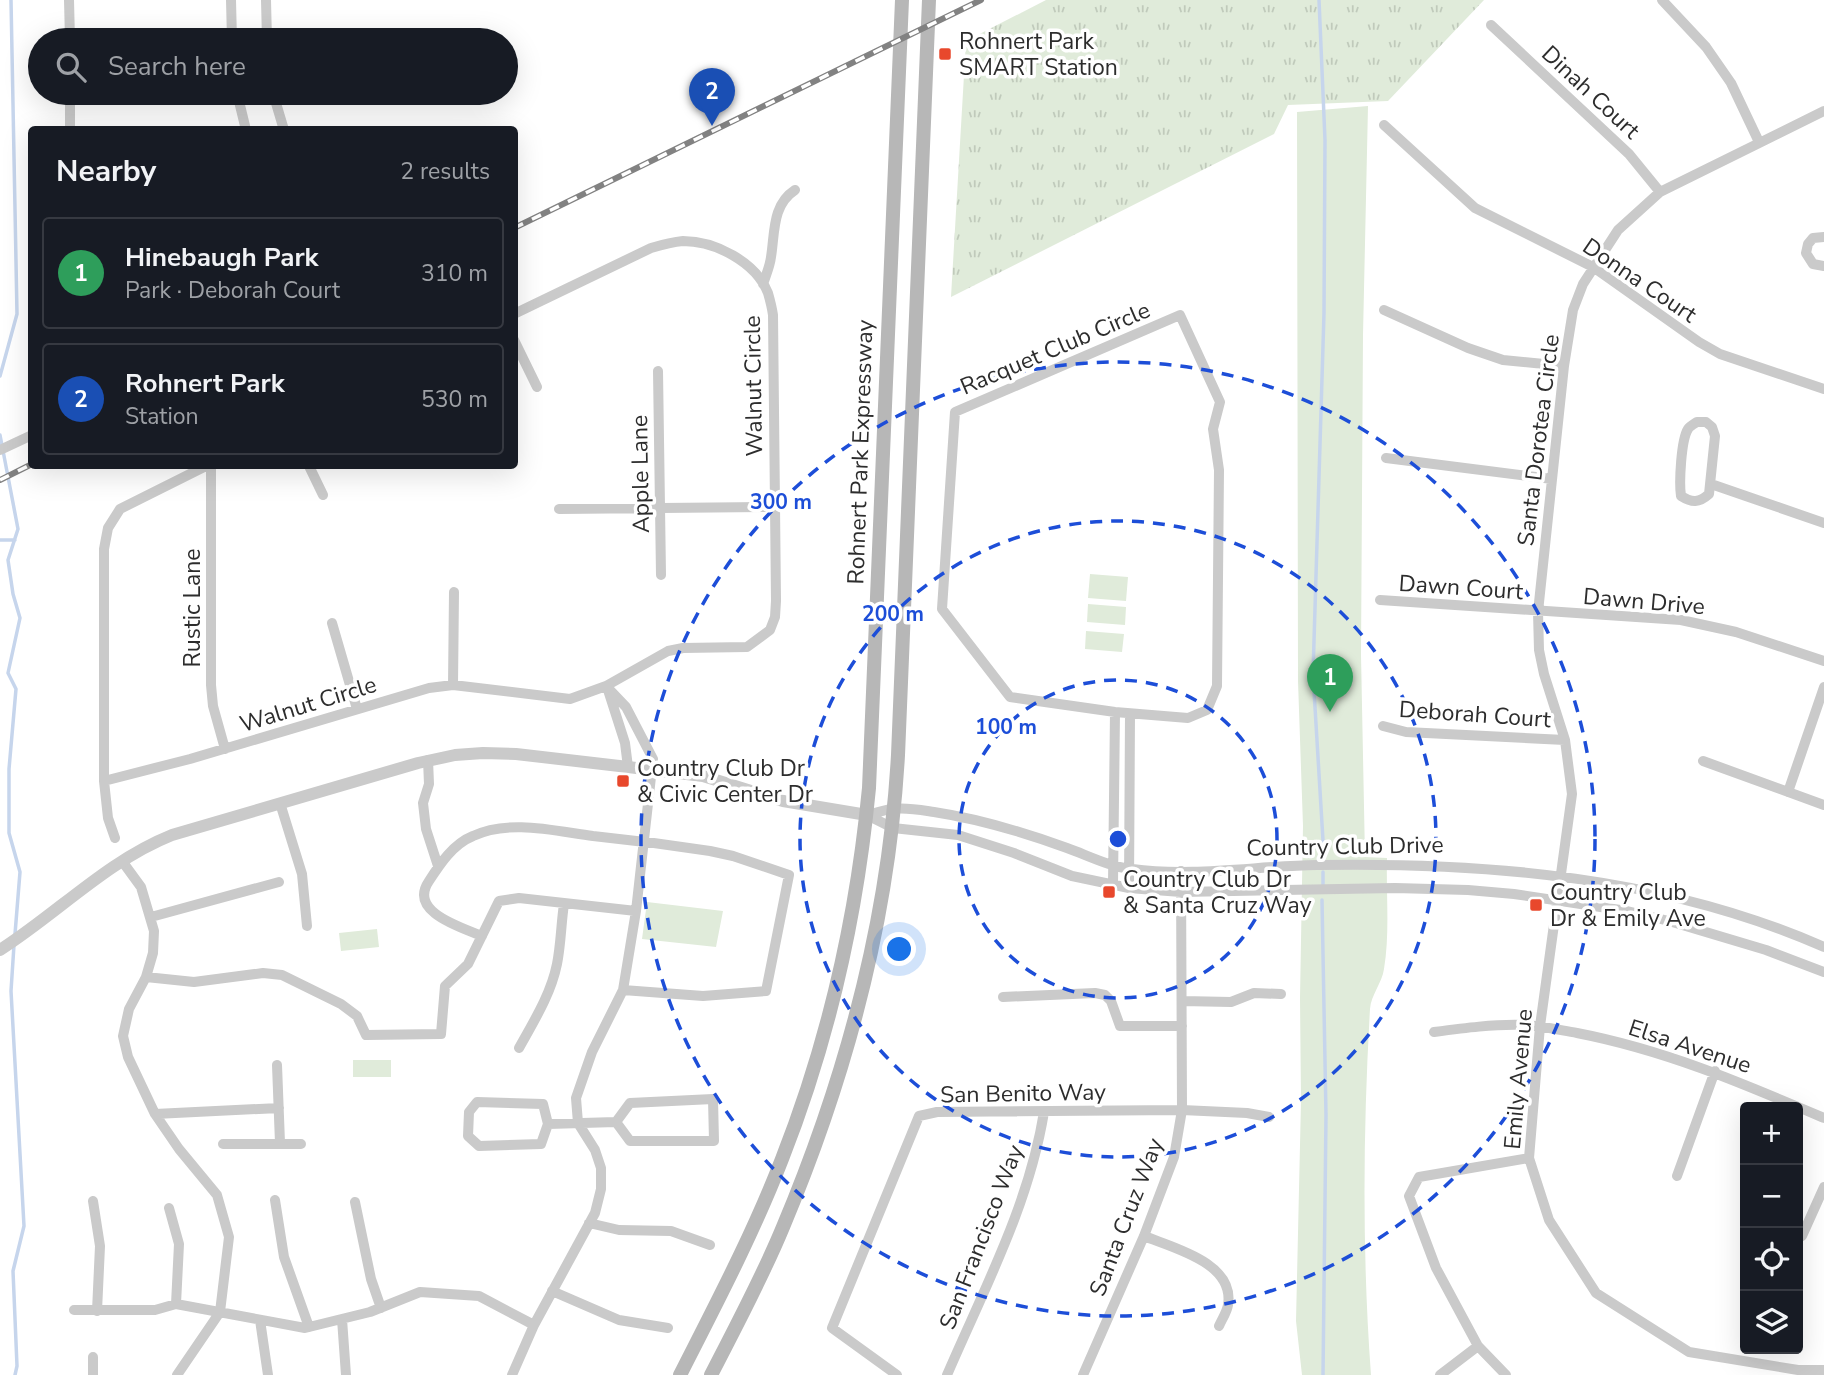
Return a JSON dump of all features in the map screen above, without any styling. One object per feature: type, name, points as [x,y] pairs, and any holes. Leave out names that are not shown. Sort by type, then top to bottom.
[{"type":"main road","name":"Rohnert Park Expressway","points":[[680,1375],[757,1219],[783,1158],[830,1007],[865,836],[902,0]]},
{"type":"main road","points":[[711,1375],[772,1252],[817,1142],[873,950],[893,828],[929,0]]},
{"type":"street","points":[[69,0],[69,28]]},
{"type":"street","points":[[231,0],[232,28]]},
{"type":"street","points":[[266,0],[267,28]]},
{"type":"street","points":[[1662,0],[1706,47],[1731,83],[1759,142]]},
{"type":"street","name":"Dinah Court","points":[[1491,25],[1629,154],[1660,192]]},
{"type":"street","points":[[70,105],[70,126]]},
{"type":"street","points":[[240,105],[245,126]]},
{"type":"street","points":[[277,105],[283,126]]},
{"type":"street","name":"Santa Dorotea Circle","points":[[1559,900],[1572,794],[1565,740],[1539,650],[1538,612],[1563,366],[1573,310],[1583,284],[1618,230],[1660,192],[1824,111]]},
{"type":"street","name":"Donna Court","points":[[1384,125],[1475,208],[1593,267],[1720,354],[1824,389]]},
{"type":"street","points":[[763,284],[771,260],[774,222],[786,196],[795,190]]},
{"type":"street","points":[[1824,237],[1813,238],[1806,253],[1813,264],[1824,266]]},
{"type":"street","name":"Walnut Circle","points":[[104,781],[225,749],[429,688],[453,685],[570,699],[606,686],[668,651],[683,648],[747,647],[770,630],[775,617],[776,601],[774,315],[763,284],[750,268],[712,246],[683,241],[651,248],[518,312]]},
{"type":"street","points":[[1384,310],[1468,348],[1503,360],[1563,366]]},
{"type":"street","name":"Racquet Club Circle","points":[[1180,315],[1220,402],[1213,429],[1219,470],[1217,686],[1207,710],[1188,719],[1115,712],[1010,697],[942,609],[956,412],[1180,315]]},
{"type":"street","points":[[518,348],[537,387]]},
{"type":"street","name":"Apple Lane","points":[[658,371],[661,575]]},
{"type":"street","points":[[1697,422],[1706,422],[1712,427],[1715,436],[1711,484],[1709,494],[1702,500],[1695,502],[1681,496],[1685,436],[1689,427],[1697,422]]},
{"type":"street","points":[[0,450],[28,437]]},
{"type":"street","points":[[1386,458],[1552,479]]},
{"type":"street","points":[[115,838],[108,818],[104,781],[104,549],[108,528],[120,509],[202,469]]},
{"type":"street","name":"Rustic Lane","points":[[208,469],[211,685],[213,706],[225,749]]},
{"type":"street","points":[[310,469],[323,495]]},
{"type":"street","points":[[1711,484],[1824,523]]},
{"type":"street","points":[[559,509],[775,507]]},
{"type":"street","points":[[453,685],[454,592]]},
{"type":"street","name":"Dawn Court","points":[[1380,600],[1538,612]]},
{"type":"street","name":"Dawn Drive","points":[[1538,612],[1681,620],[1736,632],[1824,661]]},
{"type":"street","points":[[332,623],[357,709]]},
{"type":"street","points":[[606,686],[625,743],[628,767]]},
{"type":"street","points":[[512,1375],[534,1325],[595,1213],[601,1189],[601,1168],[595,1150],[578,1123],[576,1098],[592,1052],[623,990],[636,911],[653,770],[653,759],[626,707],[606,686]]},
{"type":"street","points":[[1788,792],[1824,687]]},
{"type":"street","points":[[1113,884],[1115,712]]},
{"type":"street","points":[[1129,888],[1130,714]]},
{"type":"street","name":"Deborah Court","points":[[1383,726],[1406,732],[1565,740]]},
{"type":"street","name":"Country Club Drive","points":[[3,948],[122,861],[150,844],[172,835],[428,760],[483,753],[516,754],[703,776],[783,801],[867,815],[893,828],[958,835],[1072,876],[1129,888],[1181,892],[1468,890],[1559,900],[1669,921],[1766,950],[1824,972]]},
{"type":"street","points":[[428,760],[429,784],[423,803],[424,816],[438,866]]},
{"type":"street","points":[[1703,761],[1824,805]]},
{"type":"street","points":[[280,803],[302,874],[307,926]]},
{"type":"street","name":"Country Club Drive","points":[[867,815],[894,808],[963,816],[1025,832],[1129,869],[1181,871],[1315,865],[1477,867],[1628,886],[1750,918],[1824,947]]},
{"type":"street","points":[[482,936],[432,913],[424,899],[424,888],[452,850],[470,836],[494,828],[534,828],[733,856],[789,875],[766,991],[703,996],[623,990]]},
{"type":"street","points":[[122,861],[141,887],[154,932],[153,953],[146,977],[129,1009],[123,1036],[128,1057],[155,1114],[179,1149],[217,1195],[229,1237],[220,1312],[177,1375]]},
{"type":"street","name":"Santa Cruz Way","points":[[1083,1375],[1144,1236],[1174,1157],[1182,1110],[1181,871]]},
{"type":"street","points":[[151,917],[279,882]]},
{"type":"street","points":[[146,977],[194,982],[263,972],[282,975],[341,1004],[357,1017],[366,1035],[441,1034],[445,986],[468,964],[499,901],[519,898],[636,911]]},
{"type":"street","name":"Emily Avenue","points":[[1559,900],[1539,1026],[1529,1158],[1549,1220],[1596,1293],[1689,1352],[1798,1370],[1824,1370]]},
{"type":"street","points":[[519,1048],[552,984],[558,962],[564,904]]},
{"type":"street","points":[[1003,997],[1095,993],[1105,995],[1111,1001],[1120,1026],[1182,1026]]},
{"type":"street","points":[[1182,1001],[1231,1002],[1254,993],[1281,994]]},
{"type":"street","name":"Elsa Avenue","points":[[1434,1032],[1478,1027],[1539,1026],[1600,1038],[1660,1053],[1715,1071],[1824,1118]]},
{"type":"street","points":[[277,1065],[280,1143]]},
{"type":"street","points":[[1677,1176],[1715,1071]]},
{"type":"street","points":[[713,1099],[714,1141],[630,1141],[616,1122],[630,1103],[713,1099]]},
{"type":"street","points":[[477,1102],[542,1104],[548,1124],[541,1143],[479,1146],[468,1136],[469,1112],[477,1102]]},
{"type":"street","points":[[155,1114],[279,1108]]},
{"type":"street","name":"San Benito Way","points":[[897,1375],[832,1328],[919,1116],[937,1112],[1182,1110],[1247,1113],[1269,1117]]},
{"type":"street","name":"San Francisco Way","points":[[947,1375],[1025,1192],[1038,1149],[1044,1112]]},
{"type":"street","points":[[548,1124],[616,1122]]},
{"type":"street","points":[[223,1144],[301,1143]]},
{"type":"street","points":[[1506,1375],[1478,1346],[1436,1268],[1409,1196],[1419,1177],[1529,1158]]},
{"type":"street","points":[[1803,1234],[1824,1187]]},
{"type":"street","points":[[275,1200],[284,1257],[309,1327]]},
{"type":"street","points":[[93,1201],[100,1246],[97,1311]]},
{"type":"street","points":[[355,1202],[371,1279],[381,1308]]},
{"type":"street","points":[[169,1208],[179,1244],[177,1304]]},
{"type":"street","points":[[589,1223],[619,1230],[671,1231],[709,1245]]},
{"type":"street","points":[[1144,1236],[1208,1264],[1223,1275],[1228,1290],[1228,1306],[1219,1326]]},
{"type":"street","points":[[552,1291],[619,1320],[668,1328]]},
{"type":"street","points":[[74,1310],[155,1310],[177,1304],[309,1327],[381,1308],[421,1292],[479,1296],[534,1325]]},
{"type":"street","points":[[342,1319],[346,1375]]},
{"type":"street","points":[[260,1320],[268,1375]]},
{"type":"street","points":[[1440,1375],[1478,1346]]},
{"type":"street","points":[[93,1357],[93,1375]]},
{"type":"green space","points":[[1046,0],[1484,0],[1388,101],[1288,105],[1274,134],[951,297],[966,41]]},
{"type":"green space","points":[[1368,106],[1361,655],[1365,857],[1387,858],[1387,942],[1384,969],[1370,1009],[1366,1100],[1364,1192],[1371,1375],[1302,1375],[1296,1321],[1303,826],[1298,681],[1297,112]]},
{"type":"green space","points":[[1090,574],[1128,577],[1126,601],[1088,598]]},
{"type":"green space","points":[[1088,604],[1126,607],[1125,625],[1087,622]]},
{"type":"green space","points":[[1086,631],[1124,634],[1122,652],[1085,649]]},
{"type":"green space","points":[[647,902],[723,911],[716,947],[642,939]]},
{"type":"green space","points":[[377,929],[379,947],[341,951],[339,933]]},
{"type":"green space","points":[[353,1060],[391,1060],[391,1077],[353,1077]]},
{"type":"waterway","points":[[0,376],[17,314],[11,0]]},
{"type":"waterway","points":[[1319,0],[1325,140],[1324,313],[1313,674],[1324,857]]},
{"type":"waterway","points":[[0,435],[18,529],[8,560],[20,618],[8,673],[16,689],[9,769],[9,833],[20,872],[15,934]]},
{"type":"waterway","points":[[0,540],[15,540]]},
{"type":"waterway","points":[[1323,872],[1323,886]]},
{"type":"waterway","points":[[1322,900],[1326,1115],[1323,1375]]},
{"type":"waterway","points":[[14,945],[11,991],[24,1226],[13,1271],[17,1366],[15,1375]]},
{"type":"railway","points":[[518,226],[981,0]]},
{"type":"railway","points":[[0,480],[28,466]]},
{"type":"place","name":"Rohnert Park SMART Station","points":[[945,54]]},
{"type":"place","name":"Rohnert Park","points":[[712,126]]},
{"type":"place","name":"Hinebaugh Park","points":[[1330,712]]},
{"type":"place","name":"Country Club Dr & Civic Center Dr","points":[[623,781]]},
{"type":"place","name":"Country Club Dr & Santa Cruz Way","points":[[1109,892]]},
{"type":"place","name":"Country Club Dr & Emily Ave","points":[[1536,905]]}]
